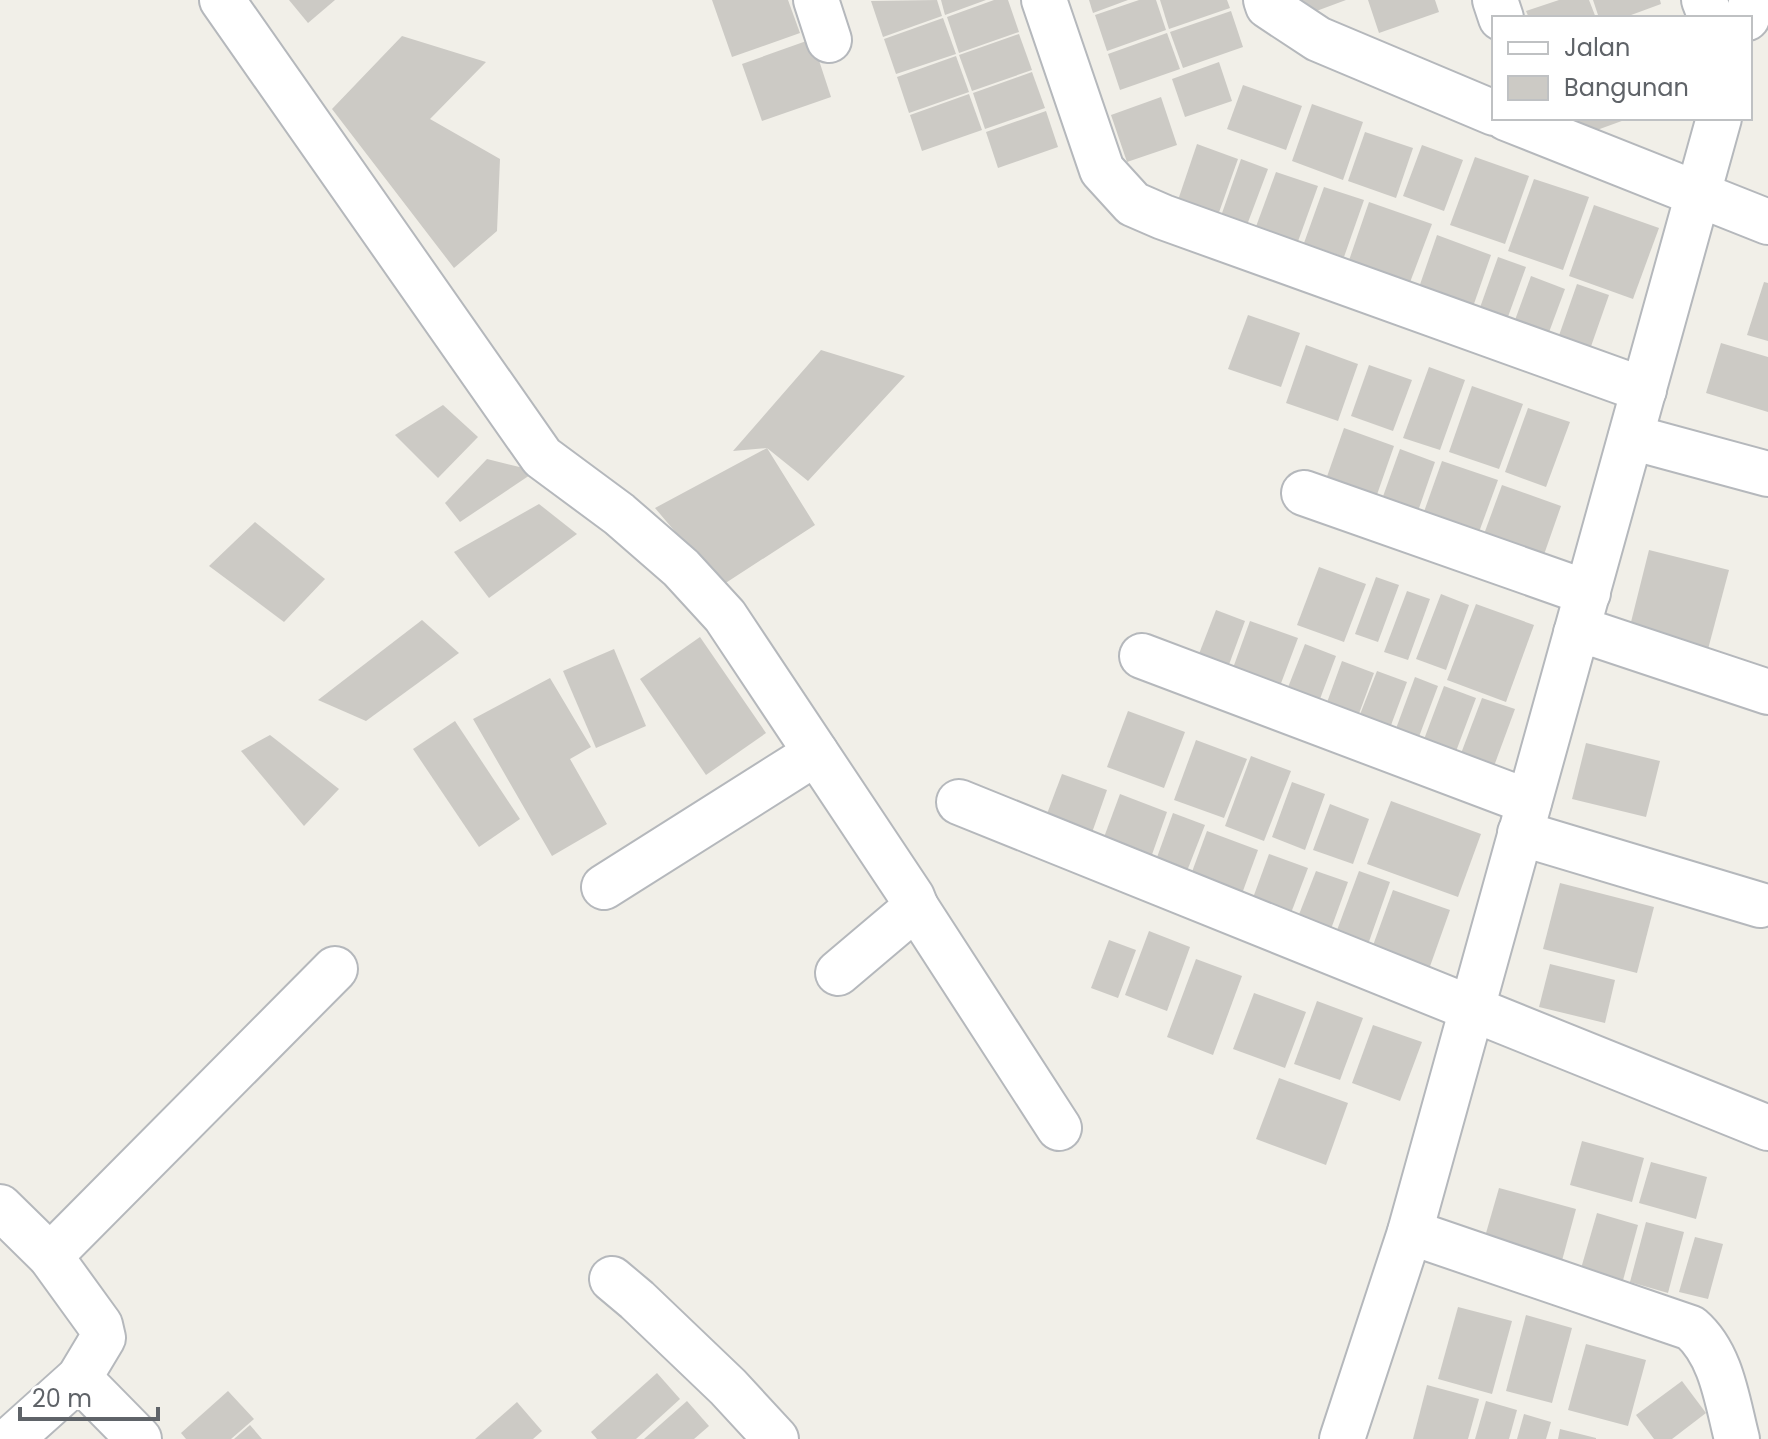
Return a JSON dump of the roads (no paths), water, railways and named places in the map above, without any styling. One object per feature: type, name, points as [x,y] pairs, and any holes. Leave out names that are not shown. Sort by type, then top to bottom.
[{"type":"street","points":[[222,0],[542,457],[619,514],[681,568],[725,616],[1059,1128]]},
{"type":"street","points":[[1044,0],[1102,170],[1133,204],[1644,390]]},
{"type":"street","points":[[1266,0],[1268,6],[1318,39],[1492,112]]},
{"type":"street","points":[[1356,1435],[1718,120]]},
{"type":"street","points":[[1528,123],[1698,196],[1768,222]]},
{"type":"street","points":[[1631,437],[1768,474]]},
{"type":"street","points":[[1304,493],[1582,613],[1597,635],[1768,692]]},
{"type":"street","points":[[1142,656],[1524,818],[1760,905]]},
{"type":"street","points":[[604,887],[816,753]]},
{"type":"street","points":[[959,802],[1768,1128]]},
{"type":"street","points":[[838,973],[916,907]]},
{"type":"street","points":[[50,1256],[335,969]]},
{"type":"street","points":[[0,1207],[50,1256],[100,1325],[103,1338],[79,1378],[11,1439]]},
{"type":"street","points":[[1410,1232],[1691,1328],[1702,1337],[1716,1362],[1737,1439]]},
{"type":"street","points":[[612,1279],[728,1387],[776,1439]]},
{"type":"street","points":[[79,1378],[139,1439]]}]
